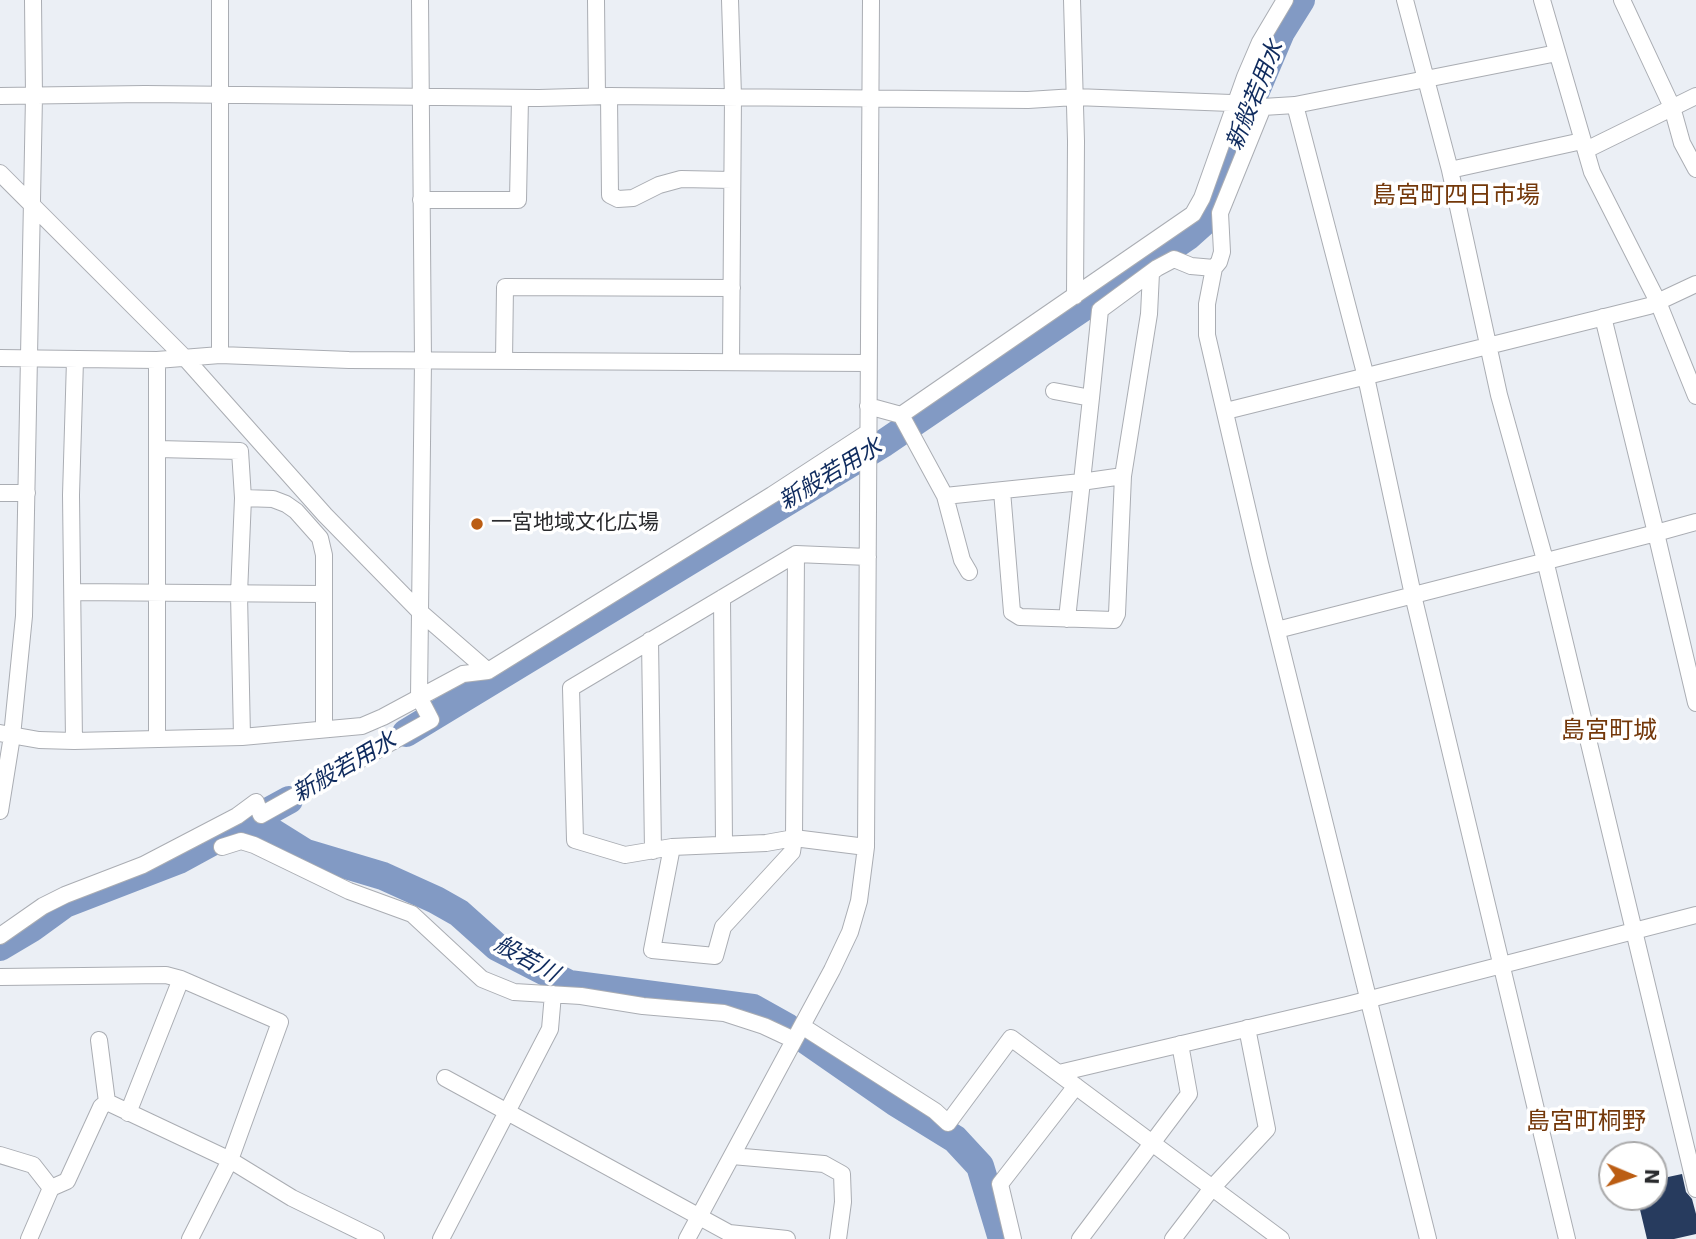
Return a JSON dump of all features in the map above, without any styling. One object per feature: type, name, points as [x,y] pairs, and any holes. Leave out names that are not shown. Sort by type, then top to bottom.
[{"type":"street","points":[[0,811],[6,735],[24,616],[34,96],[33,0]]},
{"type":"street","points":[[220,0],[220,355]]},
{"type":"street","points":[[0,936],[54,900],[143,865],[237,816],[256,802],[261,815],[431,720],[419,696],[423,360],[420,0]]},
{"type":"street","points":[[596,0],[610,195],[618,199],[633,198],[659,185],[681,179],[732,180]]},
{"type":"street","points":[[730,0],[733,96],[731,362]]},
{"type":"street","points":[[687,1239],[850,932],[859,901],[866,847],[871,0]]},
{"type":"street","points":[[1072,0],[1075,97],[1074,296]]},
{"type":"street","points":[[901,415],[1193,214],[1202,198],[1260,42],[1285,0]]},
{"type":"street","points":[[1405,0],[1450,170],[1487,347],[1545,560],[1696,1189]]},
{"type":"street","points":[[1542,0],[1598,186],[1658,302],[1696,396]]},
{"type":"street","points":[[1622,0],[1672,107],[1682,143],[1696,169]]},
{"type":"street","points":[[0,96],[733,96],[1028,100],[1075,97],[1260,106],[1295,104],[1557,53]]},
{"type":"street","points":[[1450,170],[1584,146],[1696,96]]},
{"type":"street","points":[[421,200],[518,200],[520,98]]},
{"type":"street","points":[[1295,104],[1366,377],[1413,595],[1567,1239]]},
{"type":"street","points":[[1260,106],[1220,214],[1222,251],[1214,268],[1207,304],[1207,335],[1428,1239]]},
{"type":"street","points":[[0,173],[186,359],[325,515],[419,611],[488,671]]},
{"type":"street","points":[[1067,619],[1100,310],[1151,272],[1174,259],[1191,266],[1214,268]]},
{"type":"street","points":[[1002,491],[1012,612],[1020,617],[1114,620],[1123,476],[1149,314],[1151,272]]},
{"type":"street","points":[[1226,411],[1649,306],[1696,284]]},
{"type":"street","points":[[503,361],[505,287],[732,288]]},
{"type":"street","points":[[1603,317],[1693,675],[1696,703]]},
{"type":"street","points":[[0,358],[157,360],[220,355],[503,361],[868,363]]},
{"type":"street","points":[[74,741],[71,495],[75,360]]},
{"type":"street","points":[[157,360],[157,739]]},
{"type":"street","points":[[1054,391],[1091,398]]},
{"type":"street","points":[[868,406],[901,415],[945,496],[962,560],[969,572]]},
{"type":"street","points":[[6,735],[74,741],[242,737],[362,726],[463,674],[488,671],[867,437]]},
{"type":"street","points":[[158,449],[240,451],[243,498],[239,594],[242,737]]},
{"type":"street","points":[[945,496],[1123,476]]},
{"type":"street","points":[[0,493],[27,493]]},
{"type":"street","points":[[243,498],[273,499],[286,504],[296,511],[320,538],[324,555],[324,728]]},
{"type":"street","points":[[1277,630],[1696,522]]},
{"type":"street","points":[[866,847],[794,838],[766,843],[672,847],[625,855],[575,840],[571,688],[796,554],[868,557]]},
{"type":"street","points":[[672,847],[652,950],[715,956],[723,927],[792,852],[796,554]]},
{"type":"street","points":[[74,592],[323,593]]},
{"type":"street","points":[[722,598],[724,843]]},
{"type":"street","points":[[650,640],[653,850]]},
{"type":"street","points":[[222,847],[241,841],[254,845],[349,891],[412,914],[482,979],[514,992],[724,1013],[764,1026],[794,1040]]},
{"type":"street","points":[[1059,1073],[1369,999],[1696,915]]},
{"type":"street","points":[[0,977],[166,975],[280,1022],[230,1160],[190,1239]]},
{"type":"street","points":[[128,1113],[181,979]]},
{"type":"street","points":[[441,1239],[550,1029],[553,994]]},
{"type":"street","points":[[802,1026],[935,1111],[948,1123],[1011,1038],[1277,1238]]},
{"type":"street","points":[[1173,1239],[1212,1188],[1267,1129],[1247,1028]]},
{"type":"street","points":[[99,1040],[107,1102]]},
{"type":"street","points":[[1080,1239],[1189,1094],[1180,1044]]},
{"type":"street","points":[[445,1078],[729,1233],[787,1239]]},
{"type":"street","points":[[1013,1239],[1000,1184],[1076,1086]]},
{"type":"street","points":[[107,1102],[230,1160],[292,1198],[376,1239]]},
{"type":"street","points":[[29,1239],[51,1188],[67,1181],[101,1107],[107,1102]]},
{"type":"street","points":[[1679,1119],[1696,1115]]},
{"type":"street","points":[[0,1155],[33,1165],[51,1188]]},
{"type":"street","points":[[732,1156],[824,1164],[842,1174],[843,1202],[838,1239]]},
{"type":"building","points":[[1682,1174],[1686,1192],[1692,1199],[1696,1214],[1696,1234],[1674,1239],[1647,1239],[1640,1211],[1668,1211],[1668,1177]]},
{"type":"waterway","name":"新般若用水","points":[[406,733],[884,443],[1187,237],[1206,220],[1244,119],[1281,32],[1301,0]]},
{"type":"waterway","name":"般若川","points":[[0,947],[65,904],[179,860],[289,800]]},
{"type":"waterway","name":"般若川","points":[[237,830],[266,828],[306,853],[383,876],[436,900],[459,913],[497,947],[569,984],[753,1008],[787,1027],[895,1102],[955,1139],[980,1166],[1002,1239]]},
{"type":"place","name":"一宮地域文化広場","points":[[477,524]]},
{"type":"district","name":"島宮町四日市場","points":[[1456,197]]},
{"type":"district","name":"島宮町城","points":[[1609,732]]},
{"type":"district","name":"島宮町桐野","points":[[1586,1123]]}]
